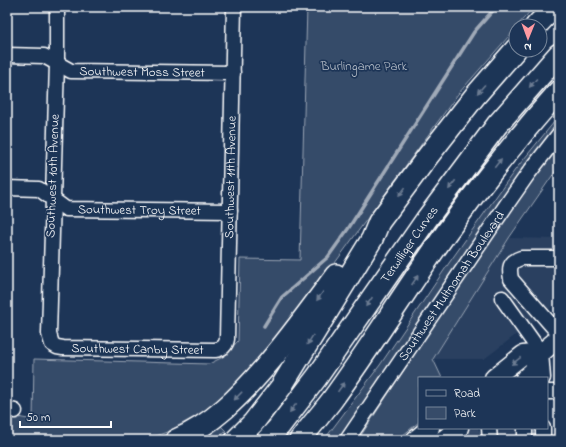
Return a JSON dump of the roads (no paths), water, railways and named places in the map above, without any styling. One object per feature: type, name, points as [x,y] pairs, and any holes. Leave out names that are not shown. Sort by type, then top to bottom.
[{"type":"highway","points":[[544,18],[554,7]]},
{"type":"highway","name":"Terwilliger Curves","points":[[267,440],[317,377],[426,220],[497,125],[559,54]]},
{"type":"highway","points":[[236,440],[253,423],[281,387],[372,239],[380,222],[428,156],[475,96],[508,58]]},
{"type":"highway","name":"Terwilliger Curves","points":[[300,440],[336,394],[476,192],[516,141],[559,91]]},
{"type":"highway","points":[[176,440],[194,431],[220,412],[255,378],[302,321],[367,233],[380,222]]},
{"type":"main road","points":[[525,377],[533,371],[541,353],[559,338]]},
{"type":"main road","points":[[495,377],[523,355],[541,353]]},
{"type":"main road","points":[[415,440],[429,429]]},
{"type":"main road","points":[[443,440],[458,429]]},
{"type":"street","name":"Southwest 10th Avenue","points":[[52,344],[49,334],[57,64],[57,7]]},
{"type":"street","name":"Southwest 11th Avenue","points":[[223,348],[227,339],[234,7]]},
{"type":"street","name":"Southwest Moss Street","points":[[7,55],[44,56],[71,71],[233,73]]},
{"type":"street","name":"Southwest Multnomah Boulevard","points":[[347,440],[507,204],[559,134]]},
{"type":"street","name":"Southwest Troy Street","points":[[7,188],[39,188],[66,209],[230,211]]},
{"type":"street","points":[[559,258],[516,259],[511,264],[510,271],[512,279],[559,334]]},
{"type":"street","points":[[502,298],[541,353],[543,377]]},
{"type":"street","name":"Southwest Canby Street","points":[[52,344],[58,347],[71,348],[215,350],[220,350],[223,348]]},
{"type":"street","points":[[548,392],[559,392]]},
{"type":"street","points":[[525,429],[525,440]]},
{"type":"street","points":[[543,429],[543,440]]},
{"type":"waterway","points":[[264,326],[282,297],[328,257],[348,229],[474,32],[496,7]]},
{"type":"tunnel","points":[[471,429],[477,440]]},
{"type":"park label","name":"Burlingame Park","points":[[364,66]]}]
